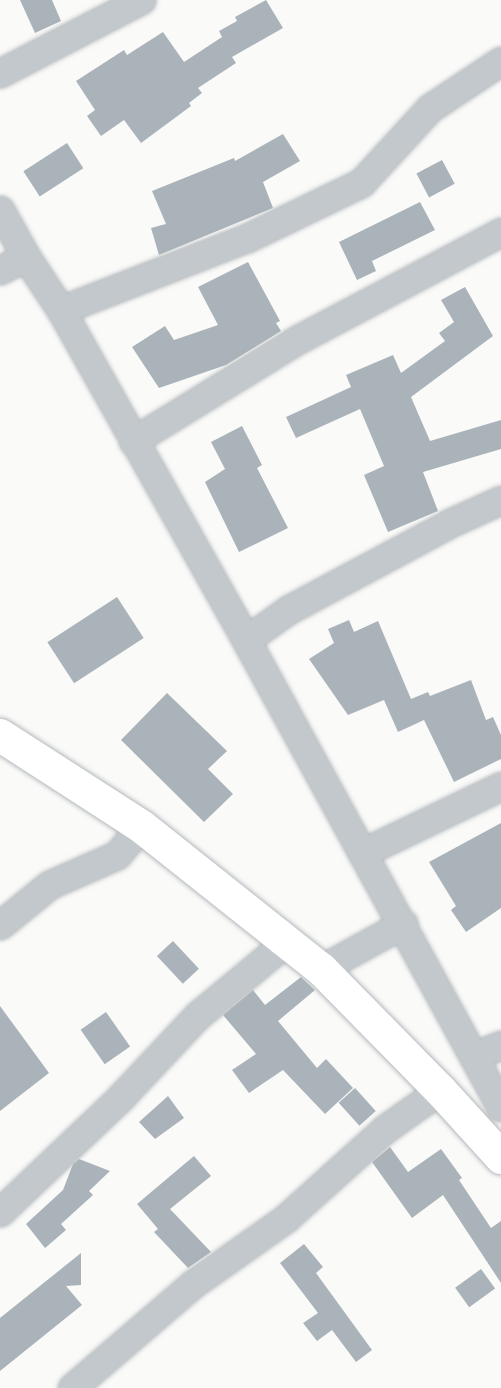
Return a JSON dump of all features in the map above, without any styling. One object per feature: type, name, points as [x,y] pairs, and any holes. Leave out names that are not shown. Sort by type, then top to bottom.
[{"type":"highway","points":[[0,735],[141,826],[321,969],[440,1090],[501,1157]]},
{"type":"street","points":[[0,73],[141,0]]},
{"type":"street","points":[[61,310],[247,238],[361,183],[430,108],[501,61]]},
{"type":"street","points":[[0,210],[26,257],[61,310],[246,640],[501,1107]]},
{"type":"street","points":[[133,441],[297,340],[501,232]]},
{"type":"street","points":[[0,270],[26,257]]},
{"type":"street","points":[[246,640],[288,610],[450,523],[501,500]]},
{"type":"street","points":[[362,853],[501,786]]},
{"type":"street","points":[[0,925],[49,885],[117,855],[141,826]]},
{"type":"street","points":[[321,969],[403,924]]},
{"type":"street","points":[[0,1212],[121,1097],[197,1016],[286,942]]},
{"type":"street","points":[[474,1056],[501,1045]]},
{"type":"street","points":[[72,1388],[193,1284],[285,1219],[385,1129],[440,1090]]},
{"type":"building","points":[[20,0],[52,0],[61,21],[35,33]]},
{"type":"building","points":[[266,0],[283,28],[232,57],[236,63],[198,88],[202,93],[189,103],[191,106],[141,143],[124,120],[101,136],[87,116],[95,110],[76,81],[124,50],[127,55],[163,32],[184,62],[222,37],[219,31],[237,21],[235,17]]},
{"type":"building","points":[[283,134],[300,161],[263,182],[273,208],[159,255],[151,228],[166,224],[152,191],[234,158],[235,161]]},
{"type":"building","points":[[67,143],[83,168],[40,196],[23,171]]},
{"type":"building","points":[[442,160],[455,184],[429,197],[416,174]]},
{"type":"building","points":[[420,202],[435,230],[372,261],[376,271],[357,280],[339,242]]},
{"type":"building","points":[[248,262],[280,321],[276,323],[281,331],[226,365],[159,388],[132,347],[165,326],[174,340],[218,325],[198,287]]},
{"type":"building","points":[[465,287],[493,336],[411,397],[430,441],[501,420],[501,449],[423,472],[438,511],[388,532],[364,475],[384,466],[360,409],[296,438],[286,417],[351,387],[346,375],[393,355],[401,373],[445,341],[439,333],[454,322],[441,300]]},
{"type":"building","points":[[242,426],[262,465],[257,468],[288,528],[239,552],[205,482],[225,469],[211,442]]},
{"type":"building","points":[[117,597],[144,638],[74,683],[47,642]]},
{"type":"building","points":[[349,620],[354,632],[378,621],[411,699],[428,692],[430,696],[471,680],[486,720],[493,717],[501,735],[501,759],[454,782],[424,720],[398,732],[384,700],[348,715],[309,659],[334,643],[328,629]]},
{"type":"building","points":[[167,693],[227,751],[208,769],[233,794],[204,822],[121,740]]},
{"type":"building","points":[[501,823],[501,908],[466,932],[451,910],[456,906],[429,862]]},
{"type":"building","points":[[173,941],[199,969],[183,984],[157,956]]},
{"type":"building","points":[[301,977],[315,990],[278,1021],[317,1068],[326,1059],[353,1088],[325,1114],[283,1070],[249,1093],[232,1070],[256,1054],[223,1015],[253,990],[265,1005]]},
{"type":"building","points":[[0,1006],[49,1073],[0,1111]]},
{"type":"building","points":[[106,1012],[130,1046],[105,1064],[81,1030]]},
{"type":"building","points":[[355,1088],[376,1111],[359,1126],[339,1103]]},
{"type":"building","points":[[168,1096],[184,1118],[155,1139],[139,1122]]},
{"type":"building","points":[[390,1147],[408,1172],[441,1149],[462,1178],[459,1180],[491,1228],[501,1221],[501,1283],[443,1195],[412,1218],[372,1162]]},
{"type":"building","points":[[194,1156],[211,1176],[170,1209],[211,1252],[188,1268],[154,1232],[158,1229],[137,1204]]},
{"type":"building","points":[[79,1159],[110,1171],[89,1191],[93,1195],[61,1224],[66,1230],[45,1248],[26,1224],[63,1190],[73,1164]]},
{"type":"building","points":[[304,1244],[323,1267],[316,1273],[372,1350],[356,1362],[332,1330],[317,1341],[303,1323],[318,1313],[280,1263]]},
{"type":"building","points":[[81,1253],[81,1285],[66,1286],[82,1305],[0,1371],[0,1318]]},
{"type":"building","points":[[481,1269],[495,1288],[469,1307],[455,1288]]}]
